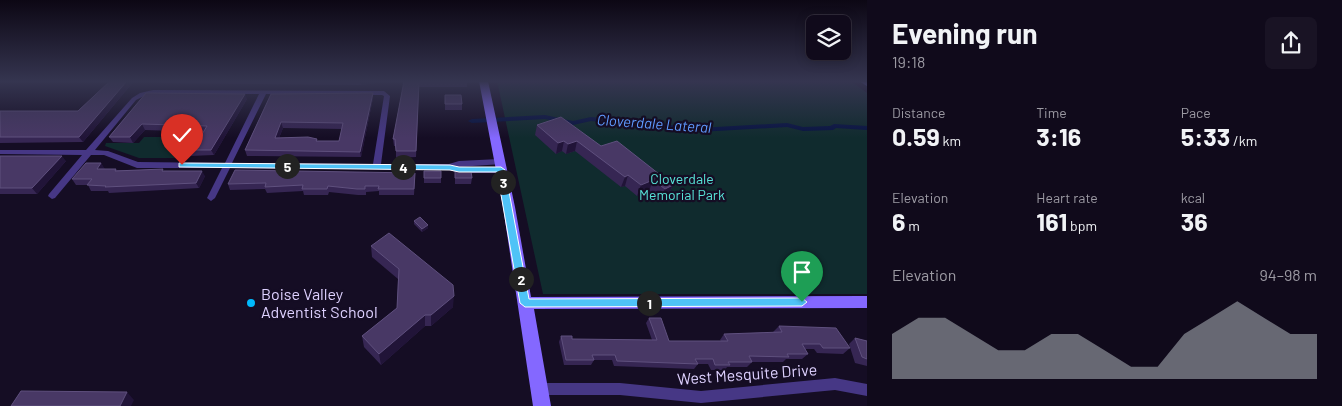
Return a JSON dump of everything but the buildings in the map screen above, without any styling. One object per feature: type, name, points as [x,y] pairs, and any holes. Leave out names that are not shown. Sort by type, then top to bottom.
[{"type":"main road","points":[[487,100],[525,303],[542,406]]},
{"type":"main road","points":[[525,303],[867,302]]},
{"type":"street","points":[[52,196],[133,100]]},
{"type":"street","points":[[211,198],[260,100]]},
{"type":"street","points":[[377,167],[385,100]]},
{"type":"street","points":[[0,152],[89,152],[105,154],[136,165],[450,167],[459,170],[500,166]]},
{"type":"street","name":"West Mesquite Drive","points":[[539,389],[620,389],[701,397],[835,384],[867,390]]},
{"type":"green space","name":"Cloverdale Memorial Park","points":[[501,100],[867,100],[867,294],[543,294]]},
{"type":"green space","points":[[144,137],[193,137],[180,158],[139,158],[105,146],[106,143],[139,143]]},
{"type":"waterway","name":"Cloverdale Lateral","points":[[472,121],[545,117],[573,123],[591,119],[699,130],[787,125],[803,129],[833,128],[834,126],[867,128]]},
{"type":"place","name":"Boise Valley Adventist School","points":[[251,303]]},
{"type":"route","points":[[182,165],[450,167],[459,170],[501,170],[525,303],[802,302]]}]
